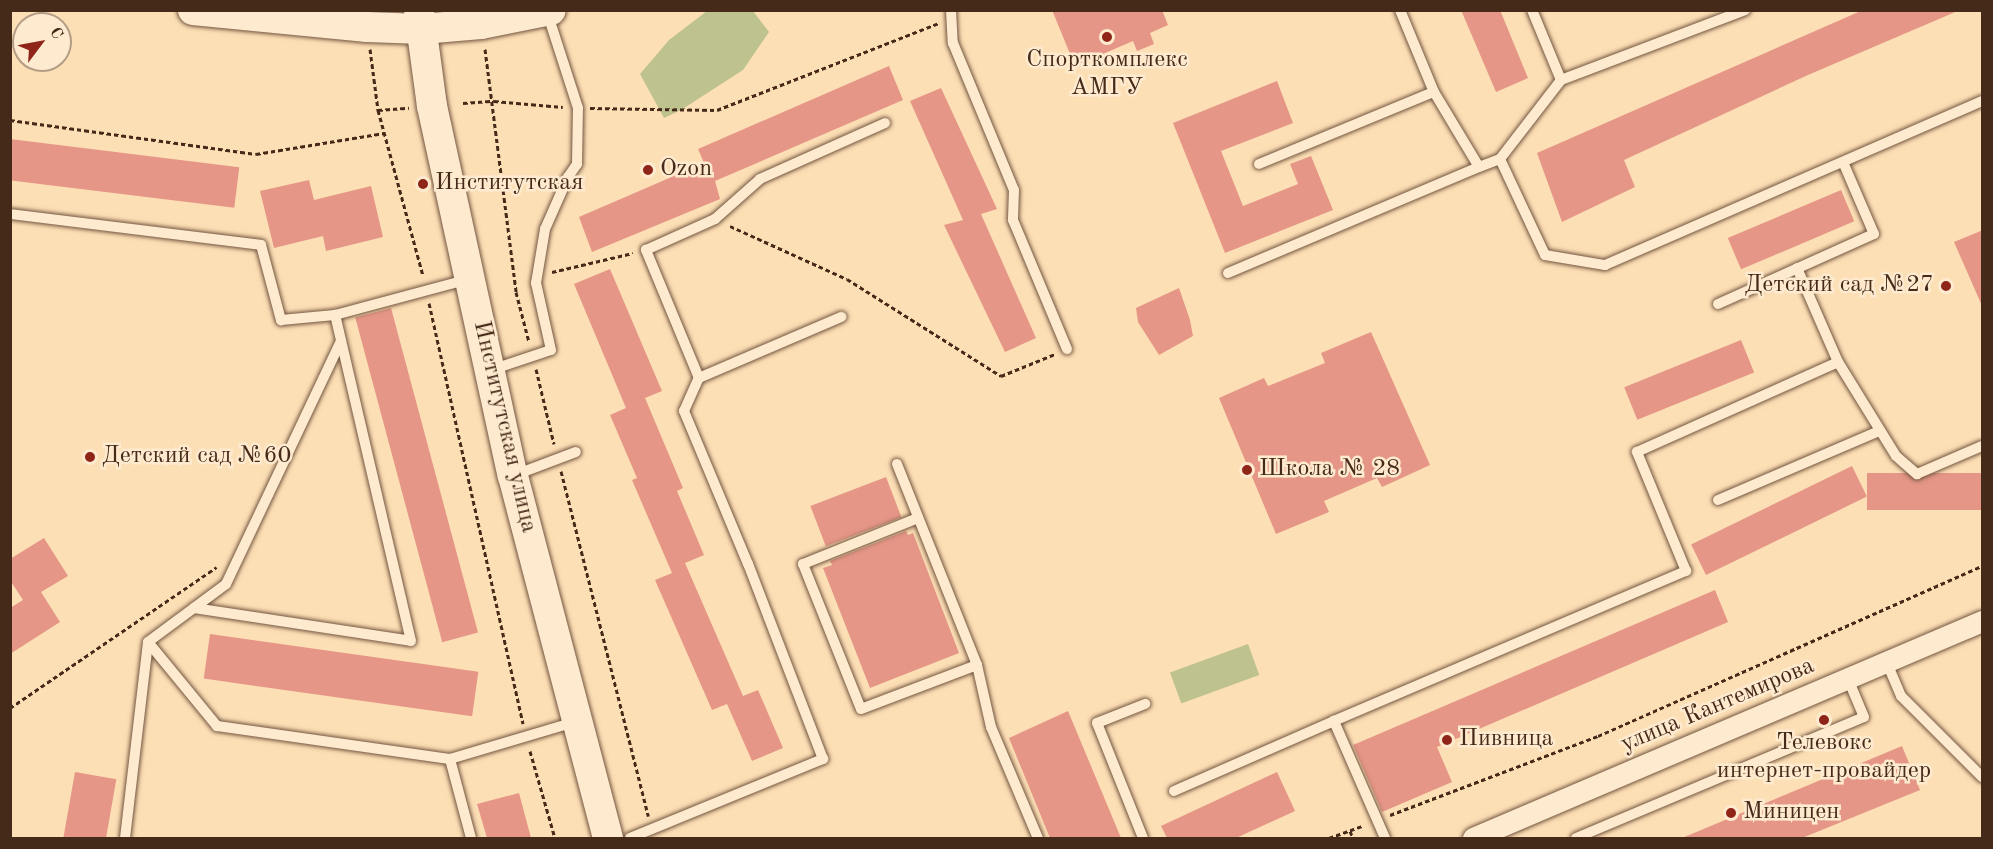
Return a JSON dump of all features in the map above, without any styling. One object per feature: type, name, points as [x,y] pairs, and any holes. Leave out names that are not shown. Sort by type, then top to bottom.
[{"type":"main road","points":[[193,10],[367,27],[420,20],[481,24],[549,11]]},
{"type":"main road","name":"Институтская улица","points":[[420,20],[432,106],[513,476],[608,838]]},
{"type":"street","name":"улица Кантемирова","points":[[1473,838],[1983,621]]},
{"type":"lane","points":[[1400,10],[1434,92],[1479,167]]},
{"type":"lane","points":[[1532,10],[1561,80]]},
{"type":"lane","points":[[1228,273],[1500,159],[1561,80],[1745,10]]},
{"type":"lane","points":[[490,371],[551,350],[536,283],[545,229],[568,177],[577,164],[578,108],[549,11]]},
{"type":"lane","points":[[952,14],[953,43],[1014,190],[1013,220],[1067,350]]},
{"type":"lane","points":[[1259,164],[1434,92]]},
{"type":"lane","points":[[1500,159],[1545,255],[1605,265],[1983,101]]},
{"type":"lane","points":[[699,378],[646,250],[715,219],[760,179],[885,123]]},
{"type":"lane","points":[[1718,304],[1874,234],[1843,162]]},
{"type":"lane","points":[[10,214],[261,245],[281,320],[335,315],[470,279]]},
{"type":"lane","points":[[1797,268],[1838,362],[1896,456],[1917,474],[1983,446]]},
{"type":"lane","points":[[194,608],[411,641],[335,315]]},
{"type":"lane","points":[[630,838],[823,759],[748,564],[684,411],[699,378],[841,317]]},
{"type":"lane","points":[[125,838],[148,642],[226,584],[341,342]]},
{"type":"lane","points":[[1174,791],[1686,571],[1637,452],[1838,362]]},
{"type":"lane","points":[[1718,500],[1879,431]]},
{"type":"lane","points":[[513,476],[576,452]]},
{"type":"lane","points":[[897,464],[977,665],[991,727],[1038,838]]},
{"type":"lane","points":[[918,518],[803,564],[861,709],[977,665]]},
{"type":"lane","points":[[148,642],[217,726],[450,759],[578,721]]},
{"type":"lane","points":[[1887,663],[1901,696],[1983,777]]},
{"type":"lane","points":[[1576,838],[1863,717],[1848,679]]},
{"type":"lane","points":[[1143,838],[1097,723],[1145,704]]},
{"type":"lane","points":[[1334,721],[1385,838]]},
{"type":"lane","points":[[450,759],[471,838]]},
{"type":"path","points":[[463,103],[494,101],[578,108],[717,110],[952,14]]},
{"type":"path","points":[[369,46],[378,110],[427,290],[526,736],[555,838]]},
{"type":"path","points":[[378,110],[410,108]]},
{"type":"path","points":[[10,120],[256,154],[384,133]]},
{"type":"path","points":[[715,219],[847,279],[1002,376],[1067,350]]},
{"type":"path","points":[[537,276],[646,250]]},
{"type":"path","points":[[10,708],[244,548]]},
{"type":"path","points":[[1329,838],[1598,736],[1983,566]]},
{"type":"path","points":[[1350,831],[1353,838]]},
{"type":"green space","points":[[707,11],[753,11],[769,32],[743,70],[681,110],[664,118],[640,74],[669,40]]},
{"type":"green space","points":[[1248,644],[1259,675],[1181,703],[1170,672]]},
{"type":"building","name":"Спорткомплекс АМГУ","points":[[1052,10],[1162,10],[1168,25],[1150,33],[1154,44],[1137,51],[1133,41],[1075,66]]},
{"type":"building","points":[[1461,10],[1500,10],[1528,78],[1496,92]]},
{"type":"building","points":[[1863,10],[1960,10],[1808,75],[1624,160],[1635,187],[1562,222],[1537,153]]},
{"type":"building","points":[[889,66],[903,100],[715,181],[720,199],[592,252],[579,217],[704,163],[698,149]]},
{"type":"building","points":[[1277,81],[1293,123],[1221,151],[1243,206],[1298,184],[1290,164],[1311,156],[1333,210],[1225,253],[1173,123]]},
{"type":"building","points":[[941,88],[997,209],[981,214],[1036,338],[1005,352],[944,225],[963,220],[910,101]]},
{"type":"building","points":[[10,139],[239,167],[234,208],[10,180]]},
{"type":"building","points":[[309,180],[314,200],[371,186],[383,237],[326,251],[323,236],[274,248],[260,191]]},
{"type":"building","points":[[1841,190],[1854,221],[1741,269],[1728,238]]},
{"type":"building","points":[[1983,230],[1983,308],[1954,242]]},
{"type":"building","points":[[610,269],[662,391],[645,398],[683,488],[677,491],[704,555],[685,563],[743,696],[758,690],[783,748],[752,761],[727,704],[712,710],[655,580],[672,573],[632,480],[637,478],[610,415],[626,408],[574,284]]},
{"type":"building","points":[[1179,288],[1193,336],[1159,355],[1138,322],[1136,308]]},
{"type":"building","points":[[391,308],[478,633],[442,642],[355,318]]},
{"type":"building","points":[[1371,332],[1430,465],[1382,487],[1377,478],[1324,501],[1329,512],[1276,534],[1219,398],[1264,378],[1268,386],[1325,363],[1321,353]]},
{"type":"building","points":[[1741,340],[1754,372],[1637,420],[1624,387]]},
{"type":"building","points":[[1852,466],[1867,497],[1706,575],[1691,544]]},
{"type":"building","points":[[1867,473],[1982,473],[1982,510],[1867,510]]},
{"type":"building","points":[[886,477],[901,517],[826,546],[810,506]]},
{"type":"building","points":[[906,531],[908,535],[913,533],[959,653],[870,688],[823,568],[832,565],[830,561]]},
{"type":"building","points":[[44,538],[68,576],[41,592],[60,622],[10,654],[10,608],[23,600],[10,580],[10,559]]},
{"type":"building","points":[[1715,590],[1728,622],[1437,747],[1452,782],[1382,812],[1353,745]]},
{"type":"building","points":[[210,634],[478,672],[472,716],[204,679]]},
{"type":"building","points":[[1068,711],[1121,838],[1050,838],[1009,738]]},
{"type":"building","points":[[1902,746],[1920,790],[1802,838],[1682,838]]},
{"type":"building","points":[[75,772],[116,779],[106,838],[64,837]]},
{"type":"building","points":[[1277,772],[1295,811],[1236,838],[1167,838],[1161,826]]},
{"type":"building","points":[[519,793],[531,838],[487,838],[477,804]]},
{"type":"place","name":"Спорткомплекс АМГУ","points":[[1107,37]]},
{"type":"place","name":"Ozon","points":[[648,170]]},
{"type":"place","name":"Институтская","points":[[423,184]]},
{"type":"place","name":"Детский сад №27","points":[[1946,286]]},
{"type":"place","name":"Детский сад №60","points":[[90,457]]},
{"type":"place","name":"Школа № 28","points":[[1247,470]]},
{"type":"place","name":"Телевокс интернет-провайдер","points":[[1824,720]]},
{"type":"place","name":"Пивница","points":[[1447,740]]},
{"type":"place","name":"Миницен","points":[[1731,813]]}]
